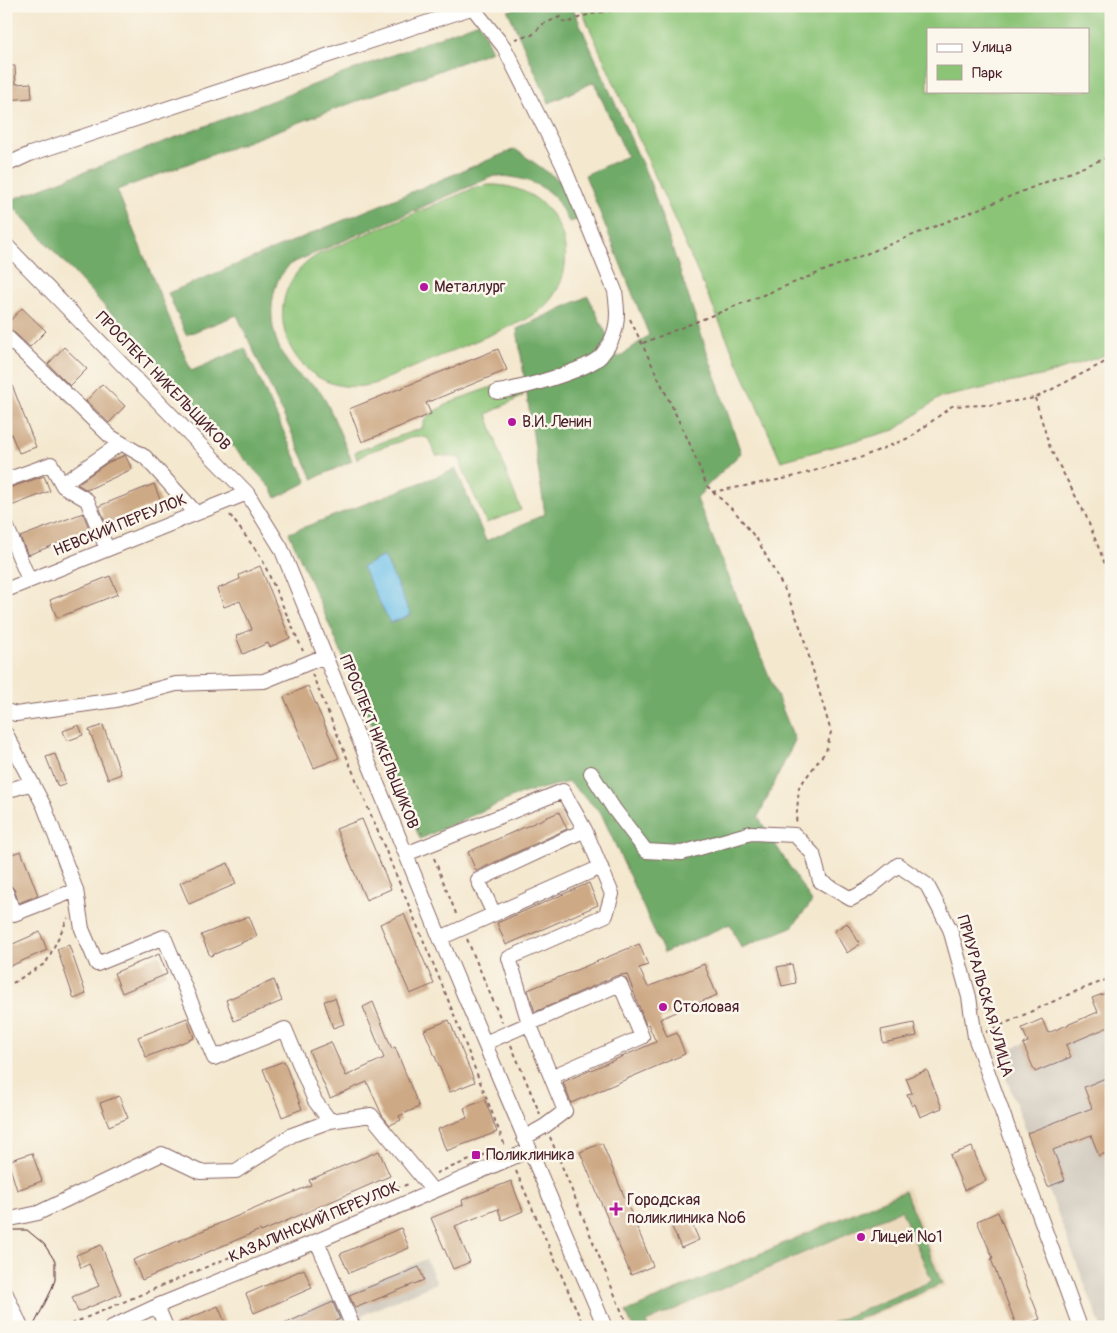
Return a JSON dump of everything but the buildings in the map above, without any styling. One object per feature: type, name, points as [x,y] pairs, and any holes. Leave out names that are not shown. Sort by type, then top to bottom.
[{"type":"street","points":[[6,165],[30,154],[475,7],[504,47],[563,165],[592,231],[615,291],[618,312],[613,336],[600,356],[579,368],[542,381],[514,390],[497,392]]},
{"type":"street","name":"ПРОСПЕКТ НИКЕЛЬЩИКОВ","points":[[6,245],[247,493],[281,548],[440,938],[605,1327]]},
{"type":"street","points":[[6,336],[111,437],[145,457],[196,513]]},
{"type":"street","points":[[62,484],[121,443]]},
{"type":"street","points":[[6,480],[51,464],[63,486],[86,500],[107,549]]},
{"type":"street","name":"НЕВСКИЙ ПЕРЕУЛОК","points":[[6,590],[247,493]]},
{"type":"street","points":[[6,525],[29,580]]},
{"type":"street","points":[[6,711],[16,714],[116,700],[176,684],[264,680],[325,656]]},
{"type":"street","points":[[6,734],[44,806],[76,894],[82,930],[97,964],[164,937],[214,1058],[285,1029],[315,1101],[330,1121]]},
{"type":"street","points":[[591,773],[614,809],[646,851],[682,854],[751,833],[795,835]]},
{"type":"street","points":[[6,792],[32,783]]},
{"type":"street","points":[[406,854],[563,791],[601,867],[612,894],[606,915],[509,958],[529,1023],[551,1077],[642,1037],[620,984],[529,1023],[506,1032],[485,1043]]},
{"type":"street","points":[[494,914],[478,880],[584,830]]},
{"type":"street","name":"ПРИУРАЛЬСКАЯ УЛИЦА","points":[[795,835],[813,854],[820,881],[850,899],[867,890],[898,865],[927,885],[950,928],[969,997],[975,1037],[1080,1327]]},
{"type":"street","points":[[440,938],[601,867]]},
{"type":"street","points":[[6,892],[14,914],[76,894]]},
{"type":"street","name":"КАЗАЛИНСКИЙ ПЕРЕУЛОК","points":[[112,1327],[157,1306],[317,1241],[433,1191],[527,1144],[545,1126],[565,1111],[551,1077]]},
{"type":"street","points":[[6,1220],[38,1213],[162,1154],[200,1172],[236,1171],[292,1135],[330,1121],[371,1115],[433,1191]]},
{"type":"street","points":[[317,1241],[353,1327]]},
{"type":"street","points":[[6,1294],[21,1327]]},
{"type":"street","points":[[157,1306],[166,1327]]},
{"type":"path","points":[[504,47],[516,39],[532,35],[543,24],[560,17],[562,21],[569,23],[594,14],[647,6]]},
{"type":"path","points":[[643,343],[1111,156]]},
{"type":"path","points":[[629,317],[689,442],[707,486],[736,513],[758,541],[787,594],[801,629],[831,732],[826,751],[799,786],[795,835]]},
{"type":"path","points":[[712,492],[788,478],[857,459],[911,437],[952,406],[990,405],[1035,398],[1111,359]]},
{"type":"path","points":[[1035,398],[1050,448],[1086,516],[1111,579]]},
{"type":"path","points":[[221,503],[261,557],[308,663],[445,992],[508,1152],[584,1327]]},
{"type":"path","points":[[389,776],[428,845],[628,1327]]},
{"type":"path","points":[[6,987],[46,963],[76,894]]},
{"type":"path","points":[[975,1037],[1072,993],[1111,978]]},
{"type":"path","points":[[508,1152],[527,1144]]},
{"type":"path","points":[[64,1327],[351,1206],[496,1150]]},
{"type":"shaded area","points":[[1111,991],[1111,1327],[1101,1327],[997,1054],[1098,1013],[1092,998]]},
{"type":"shaded area","name":"Лицей №1","points":[[908,1187],[947,1286],[847,1327],[630,1327],[624,1311]]},
{"type":"shaded area","points":[[426,1259],[437,1283],[362,1315],[366,1327],[268,1327]]},
{"type":"green space","points":[[523,6],[572,6],[650,182],[741,453],[707,486],[697,499],[795,740],[758,817],[812,902],[792,927],[741,948],[730,924],[664,953],[601,813],[569,782],[520,794],[420,839],[289,533],[456,469],[486,541],[545,514],[517,329],[588,296],[618,358],[649,335],[585,175],[627,156],[594,82],[549,103],[508,11]]},
{"type":"green space","points":[[580,6],[599,6],[602,11],[615,6],[1111,6],[1111,353],[1045,375],[939,398],[895,430],[781,461]]},
{"type":"green space","points":[[479,22],[492,51],[117,190],[191,371],[245,348],[307,482],[276,498],[272,489],[8,201]]},
{"type":"green space","points":[[515,149],[574,191],[585,218],[569,222],[555,198],[542,187],[519,178],[494,176],[290,264],[279,278],[273,296],[272,321],[274,334],[285,358],[292,368],[320,391],[352,461],[313,479],[237,315],[186,335],[168,293]]},
{"type":"green space","name":"Металлург","points":[[488,185],[516,189],[538,200],[554,217],[563,239],[565,262],[560,285],[546,305],[523,321],[374,384],[345,386],[321,378],[301,363],[288,343],[283,319],[285,295],[297,273],[319,254],[472,189]]},
{"type":"green space","points":[[520,379],[523,396],[487,414],[521,510],[486,523],[465,475],[460,458],[436,455],[428,438],[416,436],[368,452],[357,460],[355,452],[422,428],[425,420],[442,407],[469,395]]},
{"type":"green space","points":[[905,1191],[942,1284],[839,1327],[822,1327],[932,1281],[901,1210],[646,1322],[648,1327],[633,1327],[626,1312]]},
{"type":"water","points":[[384,556],[411,615],[390,623],[362,567]]},
{"type":"tram line","points":[[6,1230],[27,1230],[44,1244],[55,1261],[55,1280],[33,1327]]},
{"type":"place","name":"Металлург","points":[[424,287]]},
{"type":"place","name":"В.И. Ленин","points":[[512,422]]},
{"type":"place","name":"Столовая","points":[[663,1007]]},
{"type":"place","name":"Поликлиника","points":[[476,1155]]},
{"type":"place","name":"Городская поликлиника №6","points":[[616,1209]]},
{"type":"place","name":"Лицей №1","points":[[861,1237]]}]
